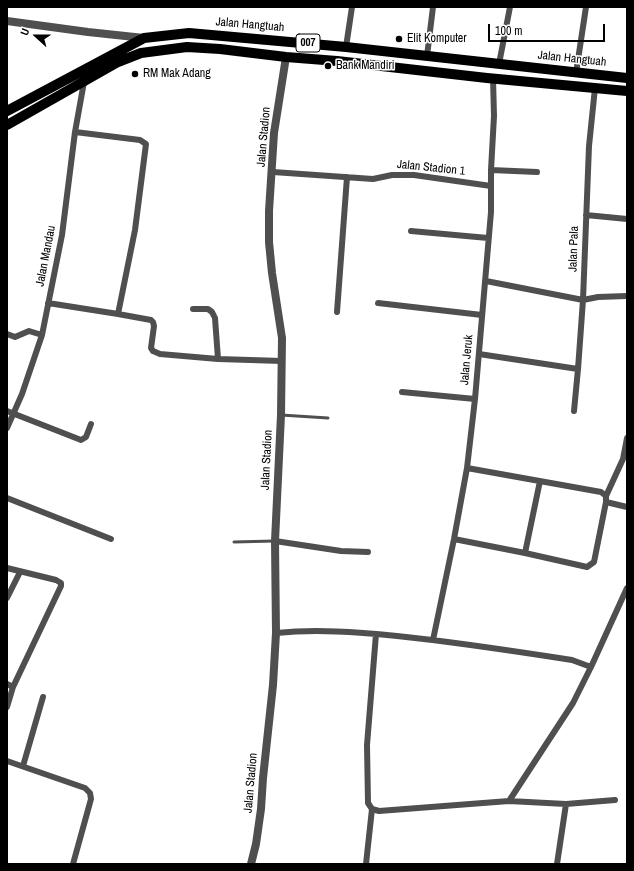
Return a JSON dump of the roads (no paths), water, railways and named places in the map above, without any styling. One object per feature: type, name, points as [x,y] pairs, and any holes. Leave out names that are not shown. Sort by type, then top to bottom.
[{"type":"highway","name":"Jalan Hangtuah","points":[[7,111],[144,38],[189,33],[346,47],[627,78]]},
{"type":"highway","name":"007","points":[[7,124],[118,62],[140,53],[187,47],[220,49],[286,58],[337,61],[627,91]]},
{"type":"street","points":[[346,47],[352,7]]},
{"type":"street","points":[[427,56],[432,7]]},
{"type":"street","points":[[499,64],[510,7]]},
{"type":"street","points":[[576,73],[586,7]]},
{"type":"street","points":[[7,21],[144,38]]},
{"type":"street","name":"Jalan Stadion","points":[[251,864],[256,844],[261,809],[276,633],[275,541],[281,415],[282,338],[269,242],[269,211],[273,172],[274,133],[286,58]]},
{"type":"street","name":"Jalan Jeruk","points":[[433,640],[454,539],[466,468],[475,399],[491,212],[491,170],[494,116],[493,78]]},
{"type":"street","name":"Jalan Mandau","points":[[7,428],[10,413],[22,394],[42,335],[62,235],[75,132],[84,82]]},
{"type":"street","name":"Jalan Pala","points":[[574,411],[583,300],[589,146],[595,88]]},
{"type":"street","points":[[75,132],[140,140],[146,144],[135,230],[118,314]]},
{"type":"street","points":[[491,170],[537,172]]},
{"type":"street","name":"Jalan Stadion 1","points":[[273,172],[373,179],[392,175],[414,175],[491,186]]},
{"type":"street","points":[[337,312],[347,176]]},
{"type":"street","points":[[586,214],[627,219]]},
{"type":"street","points":[[411,232],[488,238]]},
{"type":"street","points":[[486,281],[583,300],[598,297],[627,296]]},
{"type":"street","points":[[48,303],[118,314],[153,322],[154,326],[151,348],[156,353],[218,359],[282,361]]},
{"type":"street","points":[[378,303],[482,315]]},
{"type":"street","points":[[193,309],[208,309],[214,315],[218,359]]},
{"type":"street","points":[[7,334],[14,337],[30,331],[42,335]]},
{"type":"street","points":[[479,354],[578,369]]},
{"type":"street","points":[[402,392],[475,399]]},
{"type":"street","points":[[10,413],[81,440],[86,437],[91,424]]},
{"type":"street","points":[[454,539],[584,567],[590,566],[594,562],[606,499],[623,459],[627,438]]},
{"type":"street","points":[[466,468],[601,492],[606,499],[627,507]]},
{"type":"street","points":[[524,553],[540,481]]},
{"type":"street","points":[[7,498],[111,539]]},
{"type":"street","points":[[275,541],[341,551],[368,552]]},
{"type":"street","points":[[7,568],[56,580],[61,583],[61,586],[10,686],[7,707]]},
{"type":"street","points":[[7,598],[20,572]]},
{"type":"street","points":[[509,801],[573,703],[627,588]]},
{"type":"street","points":[[276,633],[304,630],[342,631],[433,640],[572,660],[591,667]]},
{"type":"street","points":[[366,864],[372,809],[368,803],[367,745],[376,634]]},
{"type":"street","points":[[23,766],[43,697]]},
{"type":"street","points":[[7,761],[85,788],[90,793],[91,799],[73,864]]},
{"type":"street","points":[[372,809],[379,811],[509,801],[566,804],[615,800]]},
{"type":"street","points":[[557,864],[566,804]]},
{"type":"lane","points":[[281,415],[328,418]]},
{"type":"lane","points":[[234,542],[275,541]]},
{"type":"place","name":"Elit Komputer","points":[[399,39]]},
{"type":"place","name":"Bank Mandiri","points":[[328,66]]},
{"type":"place","name":"RM Mak Adang","points":[[135,74]]}]
